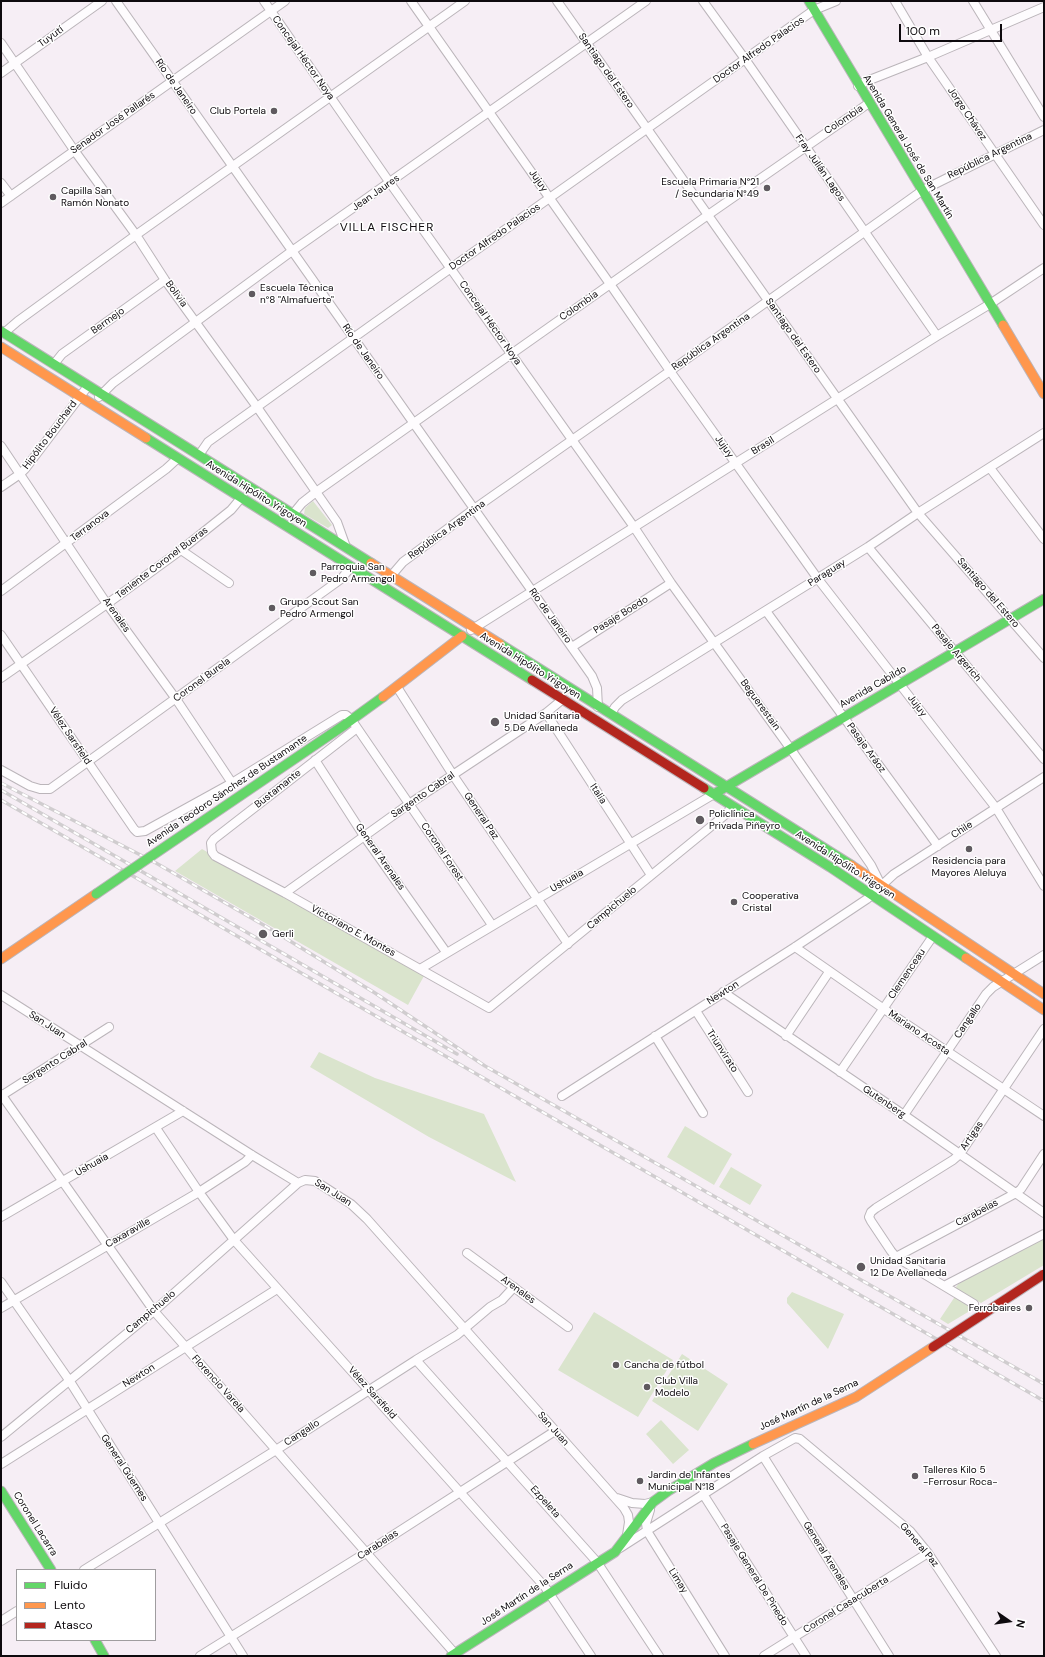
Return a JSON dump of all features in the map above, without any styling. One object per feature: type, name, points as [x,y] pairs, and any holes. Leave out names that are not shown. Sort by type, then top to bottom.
[{"type":"main road","name":"Avenida General José de San Martín","points":[[809,1],[868,103],[923,190],[1044,394]]},
{"type":"main road","name":"Avenida Hipólito Yrigoyen","points":[[2,332],[727,786],[882,885],[1044,994]]},
{"type":"main road","name":"Avenida Hipólito Yrigoyen","points":[[1,347],[733,806],[872,895],[1044,1010]]},
{"type":"main road","name":"Avenida Cabildo","points":[[714,794],[1044,599]]},
{"type":"main road","name":"Avenida Teodoro Sánchez de Bustamante","points":[[1,959],[343,726],[350,719],[397,687],[462,636]]},
{"type":"main road","name":"José Martín de la Serna","points":[[454,1655],[597,1562],[615,1552],[653,1502],[682,1482],[714,1463],[856,1397],[1044,1274]]},
{"type":"main road","name":"Coronel Lacarra","points":[[1,1491],[50,1569]]},
{"type":"main road","points":[[95,1641],[104,1656]]},
{"type":"street","name":"Tuyutí","points":[[1,73],[102,1]]},
{"type":"street","name":"Río de Janeiro","points":[[116,1],[592,676],[597,688],[598,706]]},
{"type":"street","name":"Concejal Héctor Noya","points":[[264,1],[390,183],[634,527]]},
{"type":"street","name":"Senador José Pallarés","points":[[1,203],[285,1]]},
{"type":"street","name":"Jujuy","points":[[411,1],[670,371],[818,579],[996,808],[1044,886]]},
{"type":"street","points":[[2,332],[232,166],[465,1]]},
{"type":"street","name":"Santiago del Estero","points":[[557,1],[918,513],[1044,658]]},
{"type":"street","name":"Jean Jaures","points":[[93,406],[113,383],[292,251],[646,1]]},
{"type":"street","name":"Fray Julián Lagos","points":[[703,1],[745,59],[936,336]]},
{"type":"street","name":"Doctor Alfredo Palacios","points":[[198,455],[208,442],[451,268],[814,10],[836,1]]},
{"type":"street","name":"Jorge Chávez","points":[[895,1],[928,57],[1044,225]]},
{"type":"street","points":[[973,1],[1044,117]]},
{"type":"street","points":[[858,86],[1044,7]]},
{"type":"street","name":"Bolivia","points":[[1,43],[74,150],[136,235],[165,280],[257,407],[337,522],[346,548]]},
{"type":"street","name":"Colombia","points":[[293,514],[302,503],[316,492],[708,214],[868,103]]},
{"type":"street","name":"República Argentina","points":[[391,576],[403,562],[474,509],[769,301],[923,190],[1044,130]]},
{"type":"street","points":[[1,183],[11,196]]},
{"type":"street","name":"Brasil","points":[[462,636],[936,336],[990,304],[1044,268]]},
{"type":"street","name":"Bermejo","points":[[54,364],[62,354],[165,280]]},
{"type":"street","points":[[79,397],[88,386]]},
{"type":"street","name":"Hipólito Bouchard","points":[[1,487],[20,474],[79,397]]},
{"type":"street","name":"Paraguay","points":[[611,714],[615,706],[622,700],[818,579],[1044,433]]},
{"type":"street","name":"Arenales","points":[[1,446],[107,604],[176,699],[232,783]]},
{"type":"street","name":"Terranova","points":[[1,591],[166,469],[178,458]]},
{"type":"street","points":[[990,468],[1044,539]]},
{"type":"street","name":"Teniente Coronel Bueras","points":[[1,678],[181,550],[231,510],[241,498]]},
{"type":"street","name":"Beguerestain","points":[[634,527],[671,583],[790,748],[882,885]]},
{"type":"street","name":"Pasaje Argerich","points":[[868,547],[1044,759]]},
{"type":"street","points":[[181,550],[229,583]]},
{"type":"street","name":"Coronel Burela","points":[[1,770],[30,786],[40,789],[50,789],[341,579],[351,567]]},
{"type":"street","name":"Pasaje Boedo","points":[[572,647],[671,583]]},
{"type":"street","name":"Pasaje Aráoz","points":[[766,611],[938,846]]},
{"type":"street","name":"Vélez Sarsfield","points":[[1,635],[137,832],[142,832],[232,783]]},
{"type":"street","name":"General Paz","points":[[397,687],[453,775],[568,944]]},
{"type":"street","name":"Sargento Cabral","points":[[285,893],[409,804],[546,713],[563,699]]},
{"type":"street","name":"Italia","points":[[546,713],[651,875]]},
{"type":"street","points":[[232,783],[342,715],[346,715],[350,719]]},
{"type":"street","name":"Coronel Forest","points":[[350,719],[492,925]]},
{"type":"street","name":"Bustamante","points":[[215,856],[210,848],[214,839],[357,728]]},
{"type":"street","name":"General Arenales","points":[[315,760],[364,836],[446,952]]},
{"type":"street","name":"Chile","points":[[882,885],[894,874],[1044,777]]},
{"type":"street","name":"Ushuaia","points":[[420,969],[446,952],[714,794]]},
{"type":"street","name":"Campichuelo","points":[[489,1008],[725,815],[733,806]]},
{"type":"street","name":"Victoriano E. Montes","points":[[215,856],[285,893],[489,1008]]},
{"type":"street","name":"Newton","points":[[562,1096],[795,947],[872,895],[882,885]]},
{"type":"street","name":"Clemenceau","points":[[840,1072],[933,936]]},
{"type":"street","name":"Mariano Acosta","points":[[795,947],[829,972],[1044,1116]]},
{"type":"street","name":"Cangallo","points":[[904,1115],[986,994],[993,987],[1044,955]]},
{"type":"street","points":[[786,1036],[829,972]]},
{"type":"street","name":"Gutenberg","points":[[723,992],[904,1115],[1044,1213]]},
{"type":"street","name":"San Juan","points":[[1,995],[252,1156],[298,1183],[305,1180],[315,1181],[357,1208],[615,1497],[628,1515],[629,1522],[626,1539]]},
{"type":"street","name":"Triunvirato","points":[[696,1011],[748,1092]]},
{"type":"street","name":"Sargento Cabral","points":[[1,1095],[109,1027]]},
{"type":"street","name":"Artigas","points":[[896,1256],[870,1221],[869,1217],[871,1212],[953,1160],[960,1154],[1044,1029]]},
{"type":"street","points":[[656,1036],[703,1112]]},
{"type":"street","name":"Florencio Varela","points":[[1,1095],[154,1311],[367,1552],[454,1655]]},
{"type":"street","name":"Ushuaia","points":[[1,1216],[156,1128],[182,1111]]},
{"type":"street","name":"Vélez Sarsfield","points":[[156,1128],[199,1192],[234,1240],[369,1389],[550,1593],[591,1656]]},
{"type":"street","name":"Carabelas","points":[[896,1256],[1016,1193],[1044,1154]]},
{"type":"street","name":"Caxaraville","points":[[1,1308],[199,1192],[252,1156]]},
{"type":"street","name":"Campichuelo","points":[[1,1437],[154,1311],[298,1183]]},
{"type":"street","points":[[944,1286],[1044,1234]]},
{"type":"street","name":"Arenales","points":[[467,1253],[568,1327]]},
{"type":"street","points":[[896,1256],[974,1304]]},
{"type":"street","name":"General Güemes","points":[[1,1282],[69,1380],[243,1656]]},
{"type":"street","name":"Cangallo","points":[[86,1569],[276,1450],[369,1389],[457,1335],[490,1307],[502,1300],[514,1287]]},
{"type":"street","name":"Newton","points":[[1,1464],[277,1289]]},
{"type":"street","name":"Ezpeleta","points":[[416,1360],[597,1562],[659,1656]]},
{"type":"street","name":"Carabelas","points":[[200,1656],[367,1552],[555,1431]]},
{"type":"street","name":"José Martín de la Serna","points":[[615,1552],[763,1456],[795,1438],[800,1438]]},
{"type":"street","name":"General Paz","points":[[800,1438],[903,1524],[928,1553],[996,1656]]},
{"type":"street","name":"General Arenales","points":[[763,1456],[889,1656]]},
{"type":"street","name":"Pasaje General De Pinedo","points":[[703,1494],[806,1656]]},
{"type":"street","name":"San Juan","points":[[615,1497],[632,1503],[645,1504],[653,1502]]},
{"type":"street","points":[[647,1531],[646,1523],[653,1502]]},
{"type":"street","name":"Limay","points":[[647,1531],[725,1656]]},
{"type":"street","name":"Coronel Casacuberta","points":[[764,1656],[854,1601],[928,1553]]},
{"type":"street","points":[[1,1621],[16,1612]]},
{"type":"green space","points":[[313,501],[332,525],[328,528],[304,514],[305,508]]},
{"type":"green space","points":[[202,849],[424,976],[408,1005],[175,871]]},
{"type":"green space","points":[[319,1052],[375,1078],[484,1114],[516,1182],[429,1137],[310,1067]]},
{"type":"green space","points":[[685,1126],[732,1154],[714,1185],[667,1157]]},
{"type":"green space","points":[[731,1167],[762,1185],[750,1205],[719,1187]]},
{"type":"green space","points":[[1044,1237],[1044,1265],[981,1303],[957,1289],[956,1287],[959,1283]]},
{"type":"green space","points":[[792,1292],[844,1314],[828,1349],[787,1303],[787,1298]]},
{"type":"green space","points":[[956,1295],[973,1307],[973,1309],[948,1324],[940,1319]]},
{"type":"green space","name":"Cancha de fútbol","points":[[594,1312],[673,1360],[638,1417],[558,1370]]},
{"type":"green space","points":[[682,1354],[728,1384],[698,1431],[652,1401]]},
{"type":"green space","points":[[661,1420],[689,1450],[673,1464],[646,1434]]},
{"type":"railway","points":[[1,783],[156,863],[267,927],[375,993],[485,1066],[1044,1384]]},
{"type":"railway","points":[[1,790],[457,1054]]},
{"type":"railway","points":[[1,800],[1044,1401]]},
{"type":"traffic: fast","points":[[809,1],[1003,325]]},
{"type":"traffic: fast","points":[[1,331],[371,563]]},
{"type":"traffic: fast","points":[[146,438],[532,680]]},
{"type":"traffic: fast","points":[[714,794],[1044,599]]},
{"type":"traffic: fast","points":[[500,644],[851,865]]},
{"type":"traffic: fast","points":[[150,857],[343,726],[383,697]]},
{"type":"traffic: fast","points":[[704,788],[830,867],[966,958]]},
{"type":"traffic: fast","points":[[96,894],[150,857]]},
{"type":"traffic: fast","points":[[451,1656],[615,1552],[653,1502],[668,1491],[714,1463],[753,1444]]},
{"type":"traffic: fast","points":[[1,1491],[50,1569]]},
{"type":"traffic: fast","points":[[96,1641],[104,1656]]},
{"type":"traffic: slow","points":[[1003,325],[1044,394]]},
{"type":"traffic: slow","points":[[1,347],[146,438]]},
{"type":"traffic: slow","points":[[371,563],[500,644]]},
{"type":"traffic: slow","points":[[383,697],[462,636]]},
{"type":"traffic: slow","points":[[851,865],[1044,994]]},
{"type":"traffic: slow","points":[[1,959],[96,894]]},
{"type":"traffic: slow","points":[[966,958],[1044,1010]]},
{"type":"traffic: slow","points":[[753,1444],[856,1397],[933,1347]]},
{"type":"traffic: jam","points":[[532,680],[704,788]]},
{"type":"traffic: jam","points":[[933,1347],[1044,1274]]},
{"type":"place","name":"Club Portela","points":[[274,111]]},
{"type":"place","name":"Escuela Primaria N°21 / Secundaria N°49","points":[[767,188]]},
{"type":"place","name":"Capilla San Ramón Nonato","points":[[53,197]]},
{"type":"place","name":"Escuela Técnica n°8 \"Almafuerte\"","points":[[252,294]]},
{"type":"place","name":"Parroquia San Pedro Armengol","points":[[313,573]]},
{"type":"place","name":"Grupo Scout San Pedro Armengol","points":[[272,608]]},
{"type":"place","name":"Unidad Sanitaria 5 De Avellaneda","points":[[495,722]]},
{"type":"place","name":"Policlínica Privada Piñeyro","points":[[700,820]]},
{"type":"place","name":"Residencia para Mayores Aleluya","points":[[969,849]]},
{"type":"place","name":"Cooperativa Cristal","points":[[734,902]]},
{"type":"place","name":"Gerli","points":[[263,934]]},
{"type":"place","name":"Unidad Sanitaria 12 De Avellaneda","points":[[861,1267]]},
{"type":"place","name":"Ferrobaires","points":[[1029,1308]]},
{"type":"place","name":"Cancha de fútbol","points":[[616,1365]]},
{"type":"place","name":"Club Villa Modelo","points":[[647,1387]]},
{"type":"place","name":"Talleres Kilo 5 -Ferrosur Roca-","points":[[915,1476]]},
{"type":"place","name":"Jardin de Infantes Municipal N°18","points":[[640,1481]]},
{"type":"district","name":"VILLA FISCHER","points":[[387,228]]}]
